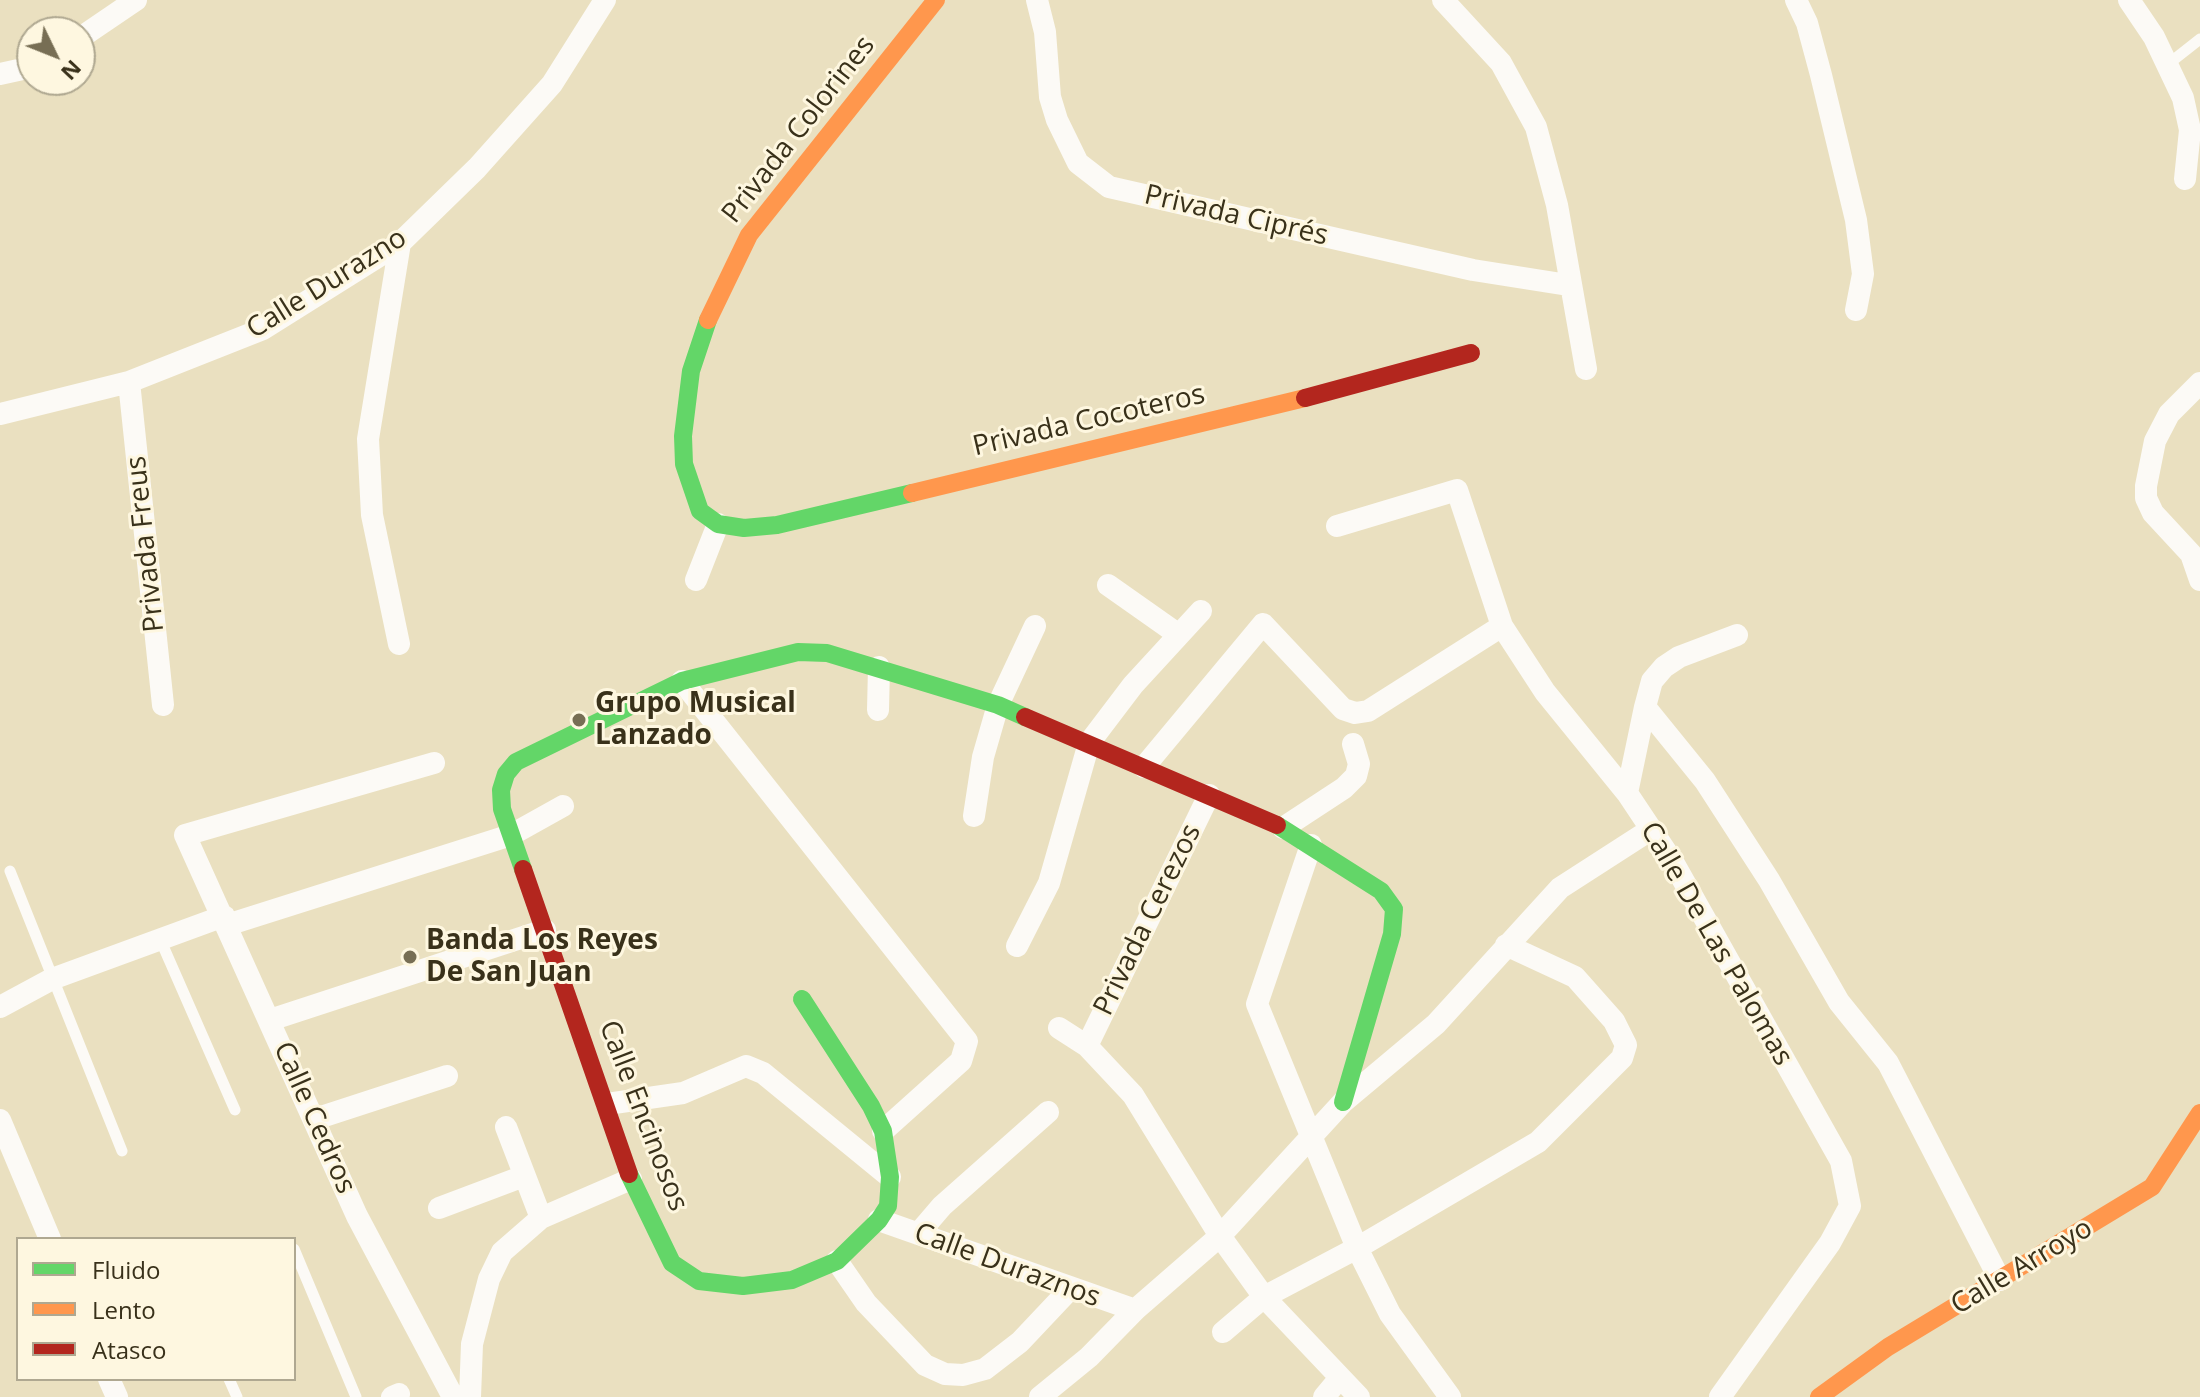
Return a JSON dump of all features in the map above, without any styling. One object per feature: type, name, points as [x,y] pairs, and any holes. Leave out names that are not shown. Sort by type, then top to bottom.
[{"type":"street","points":[[96,27],[136,0]]},
{"type":"street","name":"Calle Durazno","points":[[0,414],[129,382],[263,329],[400,243],[477,168],[552,84],[605,0]]},
{"type":"street","name":"Privada Colorines","points":[[718,524],[700,511],[684,464],[683,436],[691,371],[708,321],[749,235],[936,0]]},
{"type":"street","name":"Privada Ciprés","points":[[1037,0],[1045,32],[1050,97],[1057,120],[1078,163],[1109,187],[1473,270],[1568,285]]},
{"type":"street","points":[[1443,0],[1501,63],[1536,127],[1557,205],[1568,285],[1586,369]]},
{"type":"street","points":[[1796,0],[1807,23],[1856,220],[1863,274],[1856,310]]},
{"type":"street","points":[[2129,0],[2183,98],[2190,130],[2185,179]]},
{"type":"street","points":[[399,644],[372,515],[368,439],[400,243]]},
{"type":"street","name":"Privada Cocoteros","points":[[718,524],[744,528],[777,525],[1247,414],[1471,353]]},
{"type":"street","name":"Privada Freus","points":[[129,382],[163,705]]},
{"type":"street","points":[[2200,383],[2169,414],[2155,441],[2146,486],[2146,498],[2153,513],[2191,554],[2200,580]]},
{"type":"street","name":"Calle De Las Palomas","points":[[1337,526],[1457,490],[1502,626],[1545,692],[1627,793],[1673,862],[1841,1161],[1850,1206],[1830,1243],[1720,1397]]},
{"type":"street","points":[[696,580],[718,524]]},
{"type":"street","points":[[1108,585],[1179,635]]},
{"type":"street","points":[[1017,946],[1049,883],[1089,743],[1133,685],[1201,611]]},
{"type":"street","points":[[1144,767],[1263,624],[1343,709],[1355,713],[1368,711],[1502,626]]},
{"type":"street","points":[[974,816],[983,757],[998,705],[1035,626]]},
{"type":"street","points":[[1627,793],[1652,681],[1664,667],[1679,657],[1737,635]]},
{"type":"street","name":"Calle Encinosos","points":[[879,1220],[837,1261],[792,1280],[743,1286],[699,1281],[672,1263],[631,1179],[511,835],[501,790],[506,774],[516,762],[682,681],[798,652],[827,653],[998,705],[1068,738],[1089,743],[1283,828],[1381,891],[1391,902],[1395,916],[1343,1102]]},
{"type":"street","points":[[878,710],[879,667]]},
{"type":"street","points":[[682,681],[964,1035],[968,1047],[961,1061],[883,1131]]},
{"type":"street","points":[[1645,707],[1705,781],[1839,1002],[1888,1063],[2000,1280]]},
{"type":"street","points":[[1283,828],[1344,788],[1356,776],[1359,764],[1353,744]]},
{"type":"street","name":"Calle Cedros","points":[[434,763],[185,835],[357,1216],[453,1397]]},
{"type":"street","name":"Privada Cerezos","points":[[1087,1046],[1209,795]]},
{"type":"street","points":[[0,1007],[52,979],[160,939],[511,835],[563,806]]},
{"type":"street","points":[[1040,1397],[1089,1357],[1135,1310],[1220,1236],[1343,1102],[1436,1024],[1560,888],[1650,830]]},
{"type":"street","points":[[1311,845],[1257,1004],[1313,1133],[1357,1248],[1390,1314],[1450,1397]]},
{"type":"street","points":[[270,1020],[545,930]]},
{"type":"street","points":[[1223,1332],[1264,1297],[1357,1248],[1538,1142],[1622,1058],[1626,1045],[1614,1021],[1575,977],[1506,945]]},
{"type":"street","points":[[802,999],[871,1106],[883,1131],[890,1177],[888,1206],[879,1220]]},
{"type":"street","points":[[1059,1028],[1087,1046],[1133,1095],[1220,1236],[1264,1297],[1359,1397]]},
{"type":"street","points":[[607,1104],[683,1093],[746,1066],[763,1073],[890,1177]]},
{"type":"street","points":[[315,1119],[447,1076]]},
{"type":"street","points":[[918,1234],[942,1206],[1048,1112]]},
{"type":"street","name":"Calle Arroyo","points":[[1819,1397],[1888,1347],[2152,1187],[2172,1161],[2200,1113]]},
{"type":"street","points":[[0,1120],[49,1237]]},
{"type":"street","points":[[506,1127],[541,1218]]},
{"type":"street","points":[[439,1208],[524,1176]]},
{"type":"street","points":[[470,1397],[472,1344],[489,1279],[502,1252],[541,1218],[631,1179]]},
{"type":"street","name":"Calle Duraznos","points":[[879,1220],[1135,1310]]},
{"type":"street","points":[[837,1261],[866,1303],[925,1365],[945,1374],[963,1375],[985,1369],[1020,1342],[1070,1289]]},
{"type":"street","points":[[1324,1397],[1339,1379]]},
{"type":"lane","points":[[2167,65],[2200,39]]},
{"type":"lane","points":[[10,871],[122,1151]]},
{"type":"lane","points":[[160,939],[235,1110]]},
{"type":"lane","points":[[296,1254],[356,1397]]},
{"type":"traffic: fast","points":[[708,320],[691,371],[683,436],[684,464],[700,511],[718,524],[744,528],[777,525],[912,493]]},
{"type":"traffic: fast","points":[[523,869],[502,809],[501,790],[506,774],[516,762],[682,681],[798,652],[827,653],[998,705],[1025,717]]},
{"type":"traffic: fast","points":[[1277,825],[1381,891],[1394,909],[1392,934],[1343,1102]]},
{"type":"traffic: fast","points":[[629,1174],[672,1263],[699,1281],[743,1286],[792,1280],[837,1261],[879,1220],[888,1206],[890,1177],[883,1131],[871,1106],[802,999]]},
{"type":"traffic: slow","points":[[708,320],[749,235],[936,0]]},
{"type":"traffic: slow","points":[[912,493],[1305,398]]},
{"type":"traffic: slow","points":[[1819,1397],[1888,1347],[2152,1187],[2200,1113]]},
{"type":"traffic: jam","points":[[1305,398],[1471,353]]},
{"type":"traffic: jam","points":[[1025,717],[1277,825]]},
{"type":"traffic: jam","points":[[523,869],[629,1174]]},
{"type":"place","name":"Grupo Musical Lanzado","points":[[579,720]]},
{"type":"place","name":"Banda Los Reyes De San Juan","points":[[410,957]]}]
